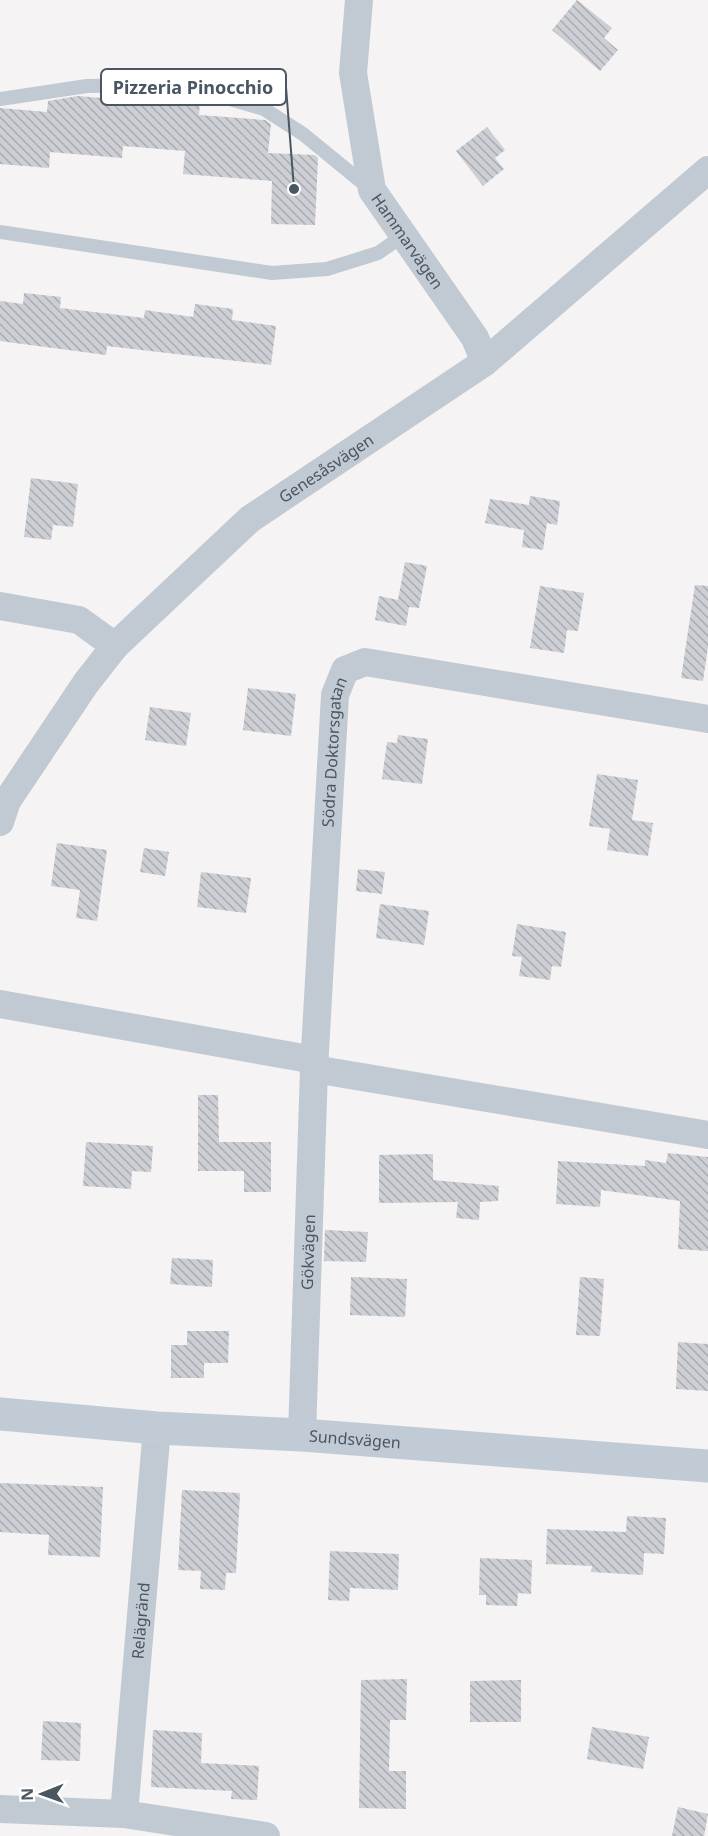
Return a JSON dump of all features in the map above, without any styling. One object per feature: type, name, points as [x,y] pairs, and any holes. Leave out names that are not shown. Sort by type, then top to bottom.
[{"type":"street","name":"Hammarvägen","points":[[359,0],[353,73],[372,190],[475,338],[484,362]]},
{"type":"street","name":"Genesåsvägen","points":[[0,822],[7,801],[86,683],[116,646],[250,519],[484,362],[708,170]]},
{"type":"street","points":[[0,606],[79,620],[116,646]]},
{"type":"street","name":"Södra Doktorsgatan","points":[[314,1065],[335,695],[345,670],[365,662],[708,719]]},
{"type":"street","points":[[0,1004],[314,1065],[708,1135]]},
{"type":"street","name":"Gökvägen","points":[[302,1435],[314,1065]]},
{"type":"street","name":"Sundsvägen","points":[[0,1413],[157,1428],[302,1435],[708,1466]]},
{"type":"street","name":"Relägränd","points":[[124,1814],[157,1428]]},
{"type":"street","points":[[0,1809],[124,1814],[266,1836]]},
{"type":"lane","points":[[0,99],[87,86],[147,85],[199,90],[264,109],[303,134],[372,190]]},
{"type":"lane","points":[[0,232],[272,273],[327,269],[378,253],[404,235]]},
{"type":"building","points":[[577,0],[612,28],[604,38],[618,50],[600,71],[552,30]]},
{"type":"building","points":[[124,94],[197,99],[200,100],[199,115],[265,120],[271,124],[268,153],[315,155],[318,158],[315,225],[271,224],[272,181],[183,174],[185,151],[123,146],[122,158],[50,152],[49,168],[0,164],[0,108],[47,112],[48,101],[78,96],[124,100]]},
{"type":"building","points":[[487,127],[505,150],[495,158],[504,169],[483,186],[456,151]]},
{"type":"building","points":[[24,293],[61,297],[60,308],[144,318],[145,310],[193,317],[195,304],[233,309],[232,320],[276,326],[271,365],[107,346],[106,355],[0,341],[0,301],[23,304]]},
{"type":"building","points":[[31,478],[78,484],[73,527],[53,525],[51,540],[24,537]]},
{"type":"building","points":[[530,496],[560,501],[557,525],[547,523],[543,550],[522,547],[524,530],[485,523],[490,499],[529,505]]},
{"type":"building","points":[[405,562],[427,566],[419,608],[409,607],[406,626],[375,620],[379,596],[398,600]]},
{"type":"building","points":[[695,585],[708,586],[708,647],[703,681],[681,678]]},
{"type":"building","points":[[540,586],[584,593],[578,631],[567,630],[564,653],[530,648]]},
{"type":"building","points":[[248,688],[296,694],[291,736],[243,730]]},
{"type":"building","points":[[150,707],[191,713],[186,746],[145,740]]},
{"type":"building","points":[[398,735],[428,739],[422,784],[382,779],[387,742],[397,743]]},
{"type":"building","points":[[597,774],[638,780],[632,820],[653,823],[648,856],[607,850],[610,829],[589,826]]},
{"type":"building","points":[[57,843],[107,850],[97,921],[76,918],[80,890],[51,886]]},
{"type":"building","points":[[144,848],[169,852],[165,876],[140,872]]},
{"type":"building","points":[[358,869],[385,872],[382,894],[356,891]]},
{"type":"building","points":[[201,872],[251,878],[246,913],[197,907]]},
{"type":"building","points":[[380,904],[429,911],[424,945],[376,938]]},
{"type":"building","points":[[517,924],[566,932],[561,967],[552,966],[550,980],[519,976],[522,957],[512,956]]},
{"type":"building","points":[[198,1095],[218,1095],[219,1142],[271,1142],[271,1192],[244,1192],[244,1171],[198,1171]]},
{"type":"building","points":[[86,1142],[153,1146],[151,1172],[132,1171],[131,1189],[83,1186]]},
{"type":"building","points":[[668,1153],[708,1157],[708,1251],[678,1249],[680,1201],[601,1190],[600,1207],[556,1204],[558,1161],[645,1166],[645,1160],[666,1163]]},
{"type":"building","points":[[433,1154],[433,1180],[499,1186],[498,1201],[480,1202],[479,1220],[456,1218],[458,1202],[379,1203],[379,1155]]},
{"type":"building","points":[[325,1230],[368,1232],[366,1262],[324,1261]]},
{"type":"building","points":[[172,1258],[213,1260],[212,1287],[170,1284]]},
{"type":"building","points":[[351,1277],[407,1279],[405,1317],[350,1315]]},
{"type":"building","points":[[580,1277],[604,1279],[600,1336],[576,1335]]},
{"type":"building","points":[[187,1331],[229,1331],[228,1363],[204,1363],[204,1378],[171,1378],[171,1345],[187,1345]]},
{"type":"building","points":[[678,1342],[708,1344],[708,1391],[676,1389]]},
{"type":"building","points":[[0,1483],[103,1487],[100,1557],[48,1555],[49,1535],[0,1532]]},
{"type":"building","points":[[182,1490],[240,1493],[236,1573],[226,1573],[225,1590],[200,1589],[201,1571],[178,1570]]},
{"type":"building","points":[[627,1516],[666,1518],[664,1554],[644,1553],[643,1575],[591,1572],[592,1566],[546,1564],[547,1529],[626,1532]]},
{"type":"building","points":[[330,1551],[399,1554],[398,1590],[350,1588],[349,1601],[328,1600]]},
{"type":"building","points":[[480,1558],[532,1560],[531,1594],[518,1593],[517,1606],[486,1605],[486,1595],[479,1595]]},
{"type":"building","points":[[407,1679],[406,1720],[390,1720],[389,1771],[406,1771],[406,1809],[359,1808],[361,1680]]},
{"type":"building","points":[[521,1680],[521,1722],[470,1722],[470,1681]]},
{"type":"building","points":[[43,1721],[81,1723],[80,1761],[41,1760]]},
{"type":"building","points":[[592,1727],[649,1737],[643,1769],[587,1759]]},
{"type":"building","points":[[153,1730],[202,1733],[201,1763],[259,1766],[257,1800],[231,1799],[232,1791],[151,1787]]},
{"type":"building","points":[[678,1807],[708,1814],[704,1836],[672,1836]]},
{"type":"place","name":"Pizzeria Pinocchio","points":[[294,189]]}]
